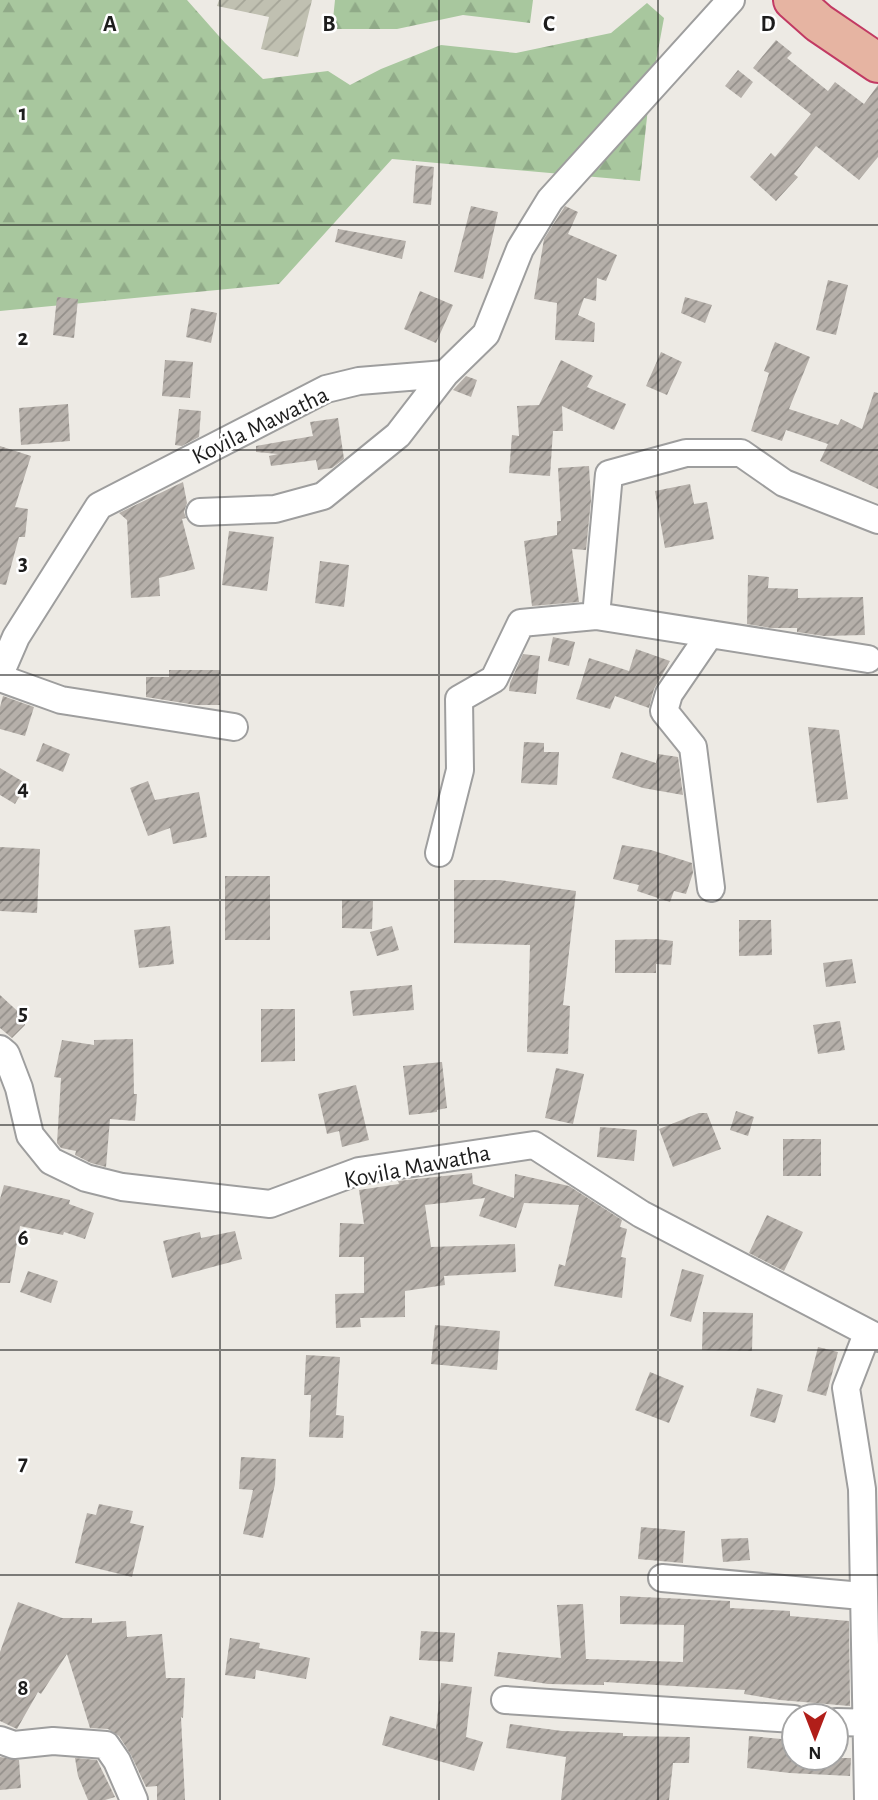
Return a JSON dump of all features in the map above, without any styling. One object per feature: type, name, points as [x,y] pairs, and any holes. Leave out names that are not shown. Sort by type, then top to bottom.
[{"type":"highway","points":[[793,0],[819,23],[878,63]]},
{"type":"street","points":[[200,512],[275,509],[323,496],[398,435],[445,374],[486,334],[520,249],[550,200],[731,0]]},
{"type":"street","name":"Kovila Mawatha","points":[[0,676],[16,637],[99,506],[326,389],[359,381],[445,374]]},
{"type":"street","points":[[596,616],[609,474],[686,453],[741,453],[784,483],[878,520]]},
{"type":"street","points":[[439,853],[460,770],[459,699],[494,679],[521,623],[596,616],[868,659]]},
{"type":"street","points":[[710,634],[668,694],[664,711],[693,747],[711,888]]},
{"type":"street","points":[[0,676],[61,700],[234,727]]},
{"type":"street","name":"Kovila Mawatha","points":[[0,1049],[6,1054],[19,1088],[30,1135],[51,1161],[86,1178],[122,1187],[271,1204],[359,1171],[534,1145],[641,1214],[873,1336],[846,1388],[862,1489],[862,1596],[872,1723],[868,1800]]},
{"type":"street","points":[[662,1578],[862,1596]]},
{"type":"street","points":[[505,1700],[780,1718]]},
{"type":"street","points":[[850,1722],[872,1723]]},
{"type":"street","points":[[0,1740],[14,1745],[53,1741],[107,1745],[134,1800]]},
{"type":"shaded area","points":[[219,0],[312,0],[298,57],[261,49],[269,17],[217,6]]},
{"type":"green space","points":[[0,0],[187,0],[225,43],[263,79],[328,71],[350,85],[381,69],[441,45],[516,53],[611,33],[647,3],[664,18],[649,99],[640,181],[392,159],[279,284],[0,311]]},
{"type":"green space","points":[[335,0],[533,0],[530,23],[463,15],[397,29],[332,29]]},
{"type":"building","points":[[776,40],[792,53],[787,58],[828,91],[835,82],[864,104],[878,85],[878,157],[859,180],[816,146],[794,174],[798,177],[776,201],[750,177],[771,153],[775,157],[811,114],[753,68]]},
{"type":"building","points":[[738,70],[753,82],[741,98],[725,86]]},
{"type":"building","points":[[416,165],[434,167],[431,205],[413,203]]},
{"type":"building","points":[[471,206],[498,212],[483,279],[454,272]]},
{"type":"building","points":[[565,206],[578,212],[568,234],[617,255],[606,281],[597,278],[596,301],[584,298],[578,315],[595,323],[594,342],[555,340],[557,303],[534,299],[544,239]]},
{"type":"building","points":[[338,229],[406,241],[402,259],[335,242]]},
{"type":"building","points":[[828,280],[848,285],[836,335],[816,330]]},
{"type":"building","points":[[420,291],[453,305],[436,343],[404,329]]},
{"type":"building","points":[[57,297],[78,299],[74,338],[53,335]]},
{"type":"building","points":[[685,297],[712,305],[705,323],[681,313]]},
{"type":"building","points":[[191,308],[217,313],[211,343],[186,337]]},
{"type":"building","points":[[775,342],[810,357],[789,409],[838,425],[841,419],[862,429],[874,392],[878,393],[878,489],[820,461],[828,444],[786,430],[782,441],[751,431],[769,373],[764,371]]},
{"type":"building","points":[[661,352],[682,362],[667,395],[646,386]]},
{"type":"building","points":[[165,360],[193,362],[190,398],[162,396]]},
{"type":"building","points":[[561,360],[593,376],[587,387],[626,404],[614,430],[562,406],[563,431],[553,431],[550,476],[509,473],[512,435],[519,436],[517,406],[539,405]]},
{"type":"building","points":[[466,376],[477,380],[471,397],[453,390]]},
{"type":"building","points":[[68,404],[70,441],[21,445],[19,408]]},
{"type":"building","points":[[179,409],[201,411],[199,437],[182,446],[175,445]]},
{"type":"building","points":[[338,418],[344,459],[332,468],[318,470],[316,460],[271,466],[269,456],[278,454],[256,452],[256,446],[313,436],[310,422]]},
{"type":"building","points":[[0,446],[31,456],[15,507],[28,509],[25,537],[19,537],[6,585],[0,584]]},
{"type":"building","points":[[589,466],[591,500],[586,550],[572,549],[579,602],[532,606],[524,541],[557,535],[557,521],[561,521],[558,468]]},
{"type":"building","points":[[183,482],[187,503],[184,512],[186,518],[182,519],[195,569],[159,578],[160,596],[131,598],[127,520],[119,513]]},
{"type":"building","points":[[690,484],[694,504],[707,502],[714,539],[665,548],[655,491]]},
{"type":"building","points":[[229,531],[274,537],[267,591],[222,585]]},
{"type":"building","points":[[320,561],[349,565],[344,607],[315,603]]},
{"type":"building","points":[[748,575],[769,577],[768,588],[798,589],[798,598],[863,597],[865,635],[824,636],[797,632],[797,628],[747,624]]},
{"type":"building","points":[[553,637],[575,642],[569,666],[548,661]]},
{"type":"building","points":[[636,649],[670,661],[654,689],[649,708],[615,696],[610,709],[576,699],[589,658],[629,671]]},
{"type":"building","points":[[523,654],[540,656],[536,694],[509,691]]},
{"type":"building","points":[[169,670],[220,670],[220,705],[196,705],[146,697],[146,677],[169,677]]},
{"type":"building","points":[[3,696],[34,707],[25,736],[0,729]]},
{"type":"building","points":[[808,727],[839,730],[848,799],[817,803]]},
{"type":"building","points":[[524,742],[544,743],[544,752],[559,752],[557,785],[521,783]]},
{"type":"building","points":[[43,743],[70,754],[63,772],[36,761]]},
{"type":"building","points":[[621,752],[656,763],[658,754],[678,757],[683,795],[643,788],[612,778]]},
{"type":"building","points":[[0,768],[27,784],[15,804],[0,795]]},
{"type":"building","points":[[148,781],[155,800],[199,792],[207,837],[173,844],[170,828],[148,836],[130,788]]},
{"type":"building","points":[[622,845],[651,850],[692,863],[693,873],[686,894],[674,891],[670,902],[637,891],[639,885],[613,879]]},
{"type":"building","points":[[0,847],[40,849],[37,913],[0,911]]},
{"type":"building","points":[[225,876],[270,876],[270,940],[225,940]]},
{"type":"building","points":[[454,880],[500,880],[576,891],[563,1005],[570,1006],[568,1054],[527,1052],[530,945],[454,943]]},
{"type":"building","points":[[342,900],[373,901],[372,929],[342,928]]},
{"type":"building","points":[[739,920],[771,920],[772,955],[739,956]]},
{"type":"building","points":[[170,926],[174,964],[139,968],[134,930]]},
{"type":"building","points":[[392,926],[399,950],[377,956],[370,932]]},
{"type":"building","points":[[615,940],[673,941],[671,965],[656,964],[656,973],[615,973]]},
{"type":"building","points":[[852,959],[856,983],[826,987],[823,963]]},
{"type":"building","points":[[412,985],[414,1010],[353,1016],[350,991]]},
{"type":"building","points":[[0,995],[25,1018],[25,1025],[12,1038],[0,1028]]},
{"type":"building","points":[[261,1009],[295,1009],[295,1061],[261,1062]]},
{"type":"building","points":[[840,1021],[845,1050],[818,1054],[813,1025]]},
{"type":"building","points":[[133,1039],[134,1094],[137,1094],[135,1121],[110,1119],[106,1167],[91,1163],[75,1155],[76,1151],[61,1148],[57,1143],[61,1078],[54,1077],[62,1040],[94,1045],[94,1040]]},
{"type":"building","points":[[442,1062],[447,1108],[437,1112],[409,1115],[403,1066]]},
{"type":"building","points":[[556,1068],[584,1074],[573,1124],[545,1118]]},
{"type":"building","points":[[356,1085],[369,1140],[342,1147],[339,1131],[327,1134],[318,1094]]},
{"type":"building","points":[[736,1111],[754,1117],[748,1136],[730,1130]]},
{"type":"building","points":[[699,1113],[707,1113],[721,1149],[673,1167],[659,1129]]},
{"type":"building","points":[[600,1127],[637,1130],[634,1161],[597,1157]]},
{"type":"building","points":[[783,1139],[821,1139],[821,1176],[783,1176]]},
{"type":"building","points":[[472,1173],[473,1184],[514,1198],[515,1174],[569,1186],[622,1220],[620,1227],[627,1229],[621,1257],[626,1258],[622,1298],[554,1286],[559,1264],[565,1266],[579,1205],[524,1203],[516,1228],[479,1216],[485,1198],[425,1205],[431,1247],[515,1244],[516,1272],[444,1276],[445,1285],[405,1291],[405,1317],[360,1318],[361,1327],[336,1328],[335,1294],[364,1293],[364,1257],[339,1257],[340,1223],[364,1224],[359,1190],[399,1184],[398,1181]]},
{"type":"building","points":[[4,1185],[70,1200],[69,1204],[94,1213],[85,1239],[64,1232],[63,1235],[20,1226],[10,1283],[0,1283],[0,1199]]},
{"type":"building","points":[[767,1215],[803,1232],[784,1271],[749,1253]]},
{"type":"building","points":[[235,1231],[242,1259],[172,1278],[163,1241],[200,1232],[201,1238]]},
{"type":"building","points":[[682,1269],[704,1275],[691,1322],[670,1316]]},
{"type":"building","points":[[28,1271],[58,1281],[51,1303],[20,1292]]},
{"type":"building","points":[[703,1312],[753,1313],[752,1351],[702,1350]]},
{"type":"building","points":[[435,1325],[500,1331],[497,1370],[431,1364]]},
{"type":"building","points":[[818,1347],[838,1352],[826,1396],[807,1391]]},
{"type":"building","points":[[306,1355],[340,1357],[336,1415],[344,1416],[343,1438],[309,1437],[311,1395],[304,1395]]},
{"type":"building","points":[[650,1372],[684,1386],[669,1423],[635,1410]]},
{"type":"building","points":[[757,1388],[783,1395],[775,1423],[750,1416]]},
{"type":"building","points":[[241,1457],[276,1459],[275,1484],[263,1538],[243,1534],[253,1490],[239,1489]]},
{"type":"building","points":[[99,1504],[133,1511],[130,1523],[144,1526],[132,1577],[75,1563],[87,1513],[96,1515]]},
{"type":"building","points":[[641,1527],[685,1531],[683,1563],[638,1559]]},
{"type":"building","points":[[748,1538],[750,1560],[723,1562],[721,1539]]},
{"type":"building","points":[[620,1596],[730,1601],[730,1608],[790,1611],[790,1616],[849,1621],[850,1702],[780,1700],[744,1694],[745,1690],[604,1682],[604,1685],[548,1684],[494,1676],[498,1652],[561,1658],[557,1605],[583,1604],[586,1659],[683,1662],[684,1625],[620,1624]]},
{"type":"building","points":[[18,1602],[62,1618],[92,1618],[92,1623],[126,1621],[127,1637],[162,1634],[166,1678],[185,1678],[183,1718],[181,1717],[185,1800],[157,1800],[157,1786],[146,1787],[119,1736],[108,1729],[90,1728],[67,1654],[41,1694],[38,1692],[17,1729],[0,1721],[0,1652]]},
{"type":"building","points":[[421,1631],[455,1633],[453,1662],[419,1660]]},
{"type":"building","points":[[230,1638],[260,1643],[259,1648],[310,1658],[306,1679],[256,1670],[255,1679],[225,1675]]},
{"type":"building","points":[[441,1683],[472,1687],[466,1737],[483,1742],[474,1771],[382,1745],[390,1716],[436,1729]]},
{"type":"building","points":[[510,1724],[562,1731],[623,1733],[623,1736],[690,1737],[689,1763],[673,1763],[669,1800],[561,1800],[566,1757],[506,1748]]},
{"type":"building","points":[[749,1736],[780,1739],[780,1772],[747,1768]]},
{"type":"building","points":[[0,1757],[19,1760],[21,1788],[0,1790]]},
{"type":"building","points":[[75,1758],[97,1760],[115,1797],[88,1800],[78,1776]]},
{"type":"building","points":[[851,1758],[850,1776],[781,1772],[850,1772]]}]
